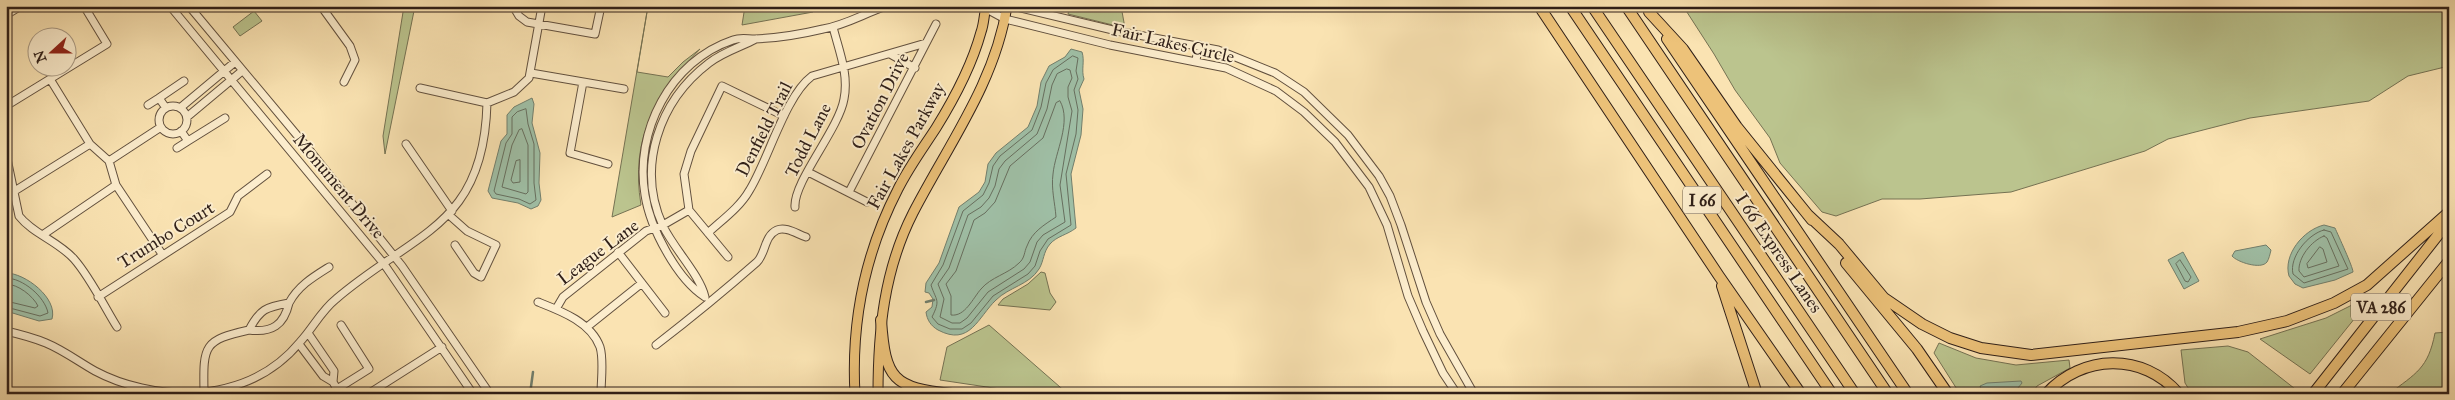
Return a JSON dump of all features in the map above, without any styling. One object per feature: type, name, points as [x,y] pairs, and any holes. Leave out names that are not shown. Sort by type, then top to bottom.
[{"type":"highway","points":[[1539,6],[1719,276],[1801,394]]},
{"type":"highway","name":"I 66","points":[[1570,6],[1832,394]]},
{"type":"highway","name":"I 66 Express Lanes","points":[[1592,6],[1855,394]]},
{"type":"highway","name":"I 66 Express Lanes","points":[[1626,6],[1888,394]]},
{"type":"highway","points":[[1647,9],[1683,49],[1737,127],[1917,349],[1948,394]]},
{"type":"highway","points":[[1647,9],[1908,394]]},
{"type":"highway","points":[[1808,215],[1839,244],[1884,298],[1916,321],[1963,343],[1996,352],[2031,355],[2238,332],[2287,321],[2334,303],[2367,284],[2449,212]]},
{"type":"highway","name":"VA 286","points":[[2313,394],[2449,220]]},
{"type":"highway","name":"VA 286","points":[[2342,394],[2449,261]]},
{"type":"highway","points":[[1719,276],[1757,394]]},
{"type":"highway","points":[[881,320],[884,354],[893,375],[906,385],[926,391],[952,394]]},
{"type":"highway","points":[[2046,394],[2062,378],[2082,368],[2113,362],[2148,370],[2165,381],[2179,394]]},
{"type":"highway","points":[[2352,394],[2368,362]]},
{"type":"highway","points":[[903,394],[926,391]]},
{"type":"main road","points":[[878,394],[878,353],[883,302],[902,240],[912,214],[968,115],[991,66],[1007,6]]},
{"type":"main road","name":"Fair Lakes Parkway","points":[[855,394],[854,354],[858,308],[872,252],[897,190],[950,103],[969,64],[982,32],[984,7]]},
{"type":"street","points":[[6,16],[21,6]]},
{"type":"street","points":[[6,106],[107,44],[84,6]]},
{"type":"street","name":"Monument Drive","points":[[170,6],[384,264],[473,394]]},
{"type":"street","name":"Monument Drive","points":[[189,6],[311,152],[394,257],[436,312],[490,394]]},
{"type":"street","points":[[321,6],[350,46],[355,60],[344,82]]},
{"type":"street","points":[[513,6],[519,16],[528,22],[595,34],[601,6]]},
{"type":"street","points":[[420,88],[486,103],[514,92],[529,78],[531,73],[542,6]]},
{"type":"street","points":[[710,304],[705,297],[697,292],[670,258],[655,229],[647,206],[642,171],[646,138],[659,105],[683,74],[705,55],[734,40],[756,39],[833,27],[887,6]]},
{"type":"street","points":[[984,7],[997,6]]},
{"type":"street","name":"Fair Lakes Circle","points":[[1012,6],[1117,31],[1199,45],[1234,55],[1288,80],[1338,124],[1359,148],[1390,196],[1426,302],[1440,334],[1474,394]]},
{"type":"street","name":"Fair Lakes Circle","points":[[984,7],[1005,19],[1110,45],[1196,60],[1226,68],[1276,91],[1304,112],[1347,155],[1369,187],[1383,215],[1408,296],[1437,359],[1457,394]]},
{"type":"street","name":"Ovation Drive","points":[[849,192],[915,68],[936,24]]},
{"type":"street","name":"Todd Lane","points":[[795,207],[796,194],[843,105],[846,78],[833,27]]},
{"type":"street","points":[[705,297],[703,288],[676,250],[663,225],[654,195],[652,162],[656,137],[668,108],[690,79],[710,62],[756,39]]},
{"type":"street","name":"Denfield Trail","points":[[708,233],[749,192],[784,116],[805,81],[812,76],[926,43]]},
{"type":"street","points":[[1196,60],[1199,45]]},
{"type":"street","points":[[890,54],[915,68]]},
{"type":"street","points":[[180,108],[235,62]]},
{"type":"street","points":[[187,117],[180,108],[171,106],[166,108],[159,118],[161,127],[169,133],[181,131],[186,126],[187,117],[242,71]]},
{"type":"street","points":[[531,73],[624,89]]},
{"type":"street","points":[[50,80],[90,144],[109,161],[116,186],[162,254]]},
{"type":"street","points":[[148,105],[184,81]]},
{"type":"street","points":[[583,82],[570,153],[608,164]]},
{"type":"street","points":[[728,257],[689,210],[685,166],[722,86],[784,116]]},
{"type":"street","points":[[159,98],[166,108]]},
{"type":"street","points":[[6,331],[47,343],[98,373],[143,391],[174,392],[226,389],[260,376],[283,360],[299,344],[332,302],[417,242],[451,213],[470,184],[477,166],[484,139],[486,103]]},
{"type":"street","points":[[177,148],[225,118]]},
{"type":"street","points":[[109,161],[161,127]]},
{"type":"street","points":[[181,131],[188,141]]},
{"type":"street","points":[[14,192],[90,144]]},
{"type":"street","points":[[406,144],[451,213],[467,231],[496,245],[481,277],[474,273],[455,245]]},
{"type":"street","points":[[6,157],[19,216],[23,222],[44,234],[73,258],[117,328]]},
{"type":"street","points":[[808,172],[866,202]]},
{"type":"street","name":"Trumbo Court","points":[[98,297],[162,254],[230,212],[238,196],[267,174]]},
{"type":"street","points":[[44,234],[116,186]]},
{"type":"street","name":"League Lane","points":[[556,309],[563,297],[646,231],[655,229],[689,210]]},
{"type":"street","points":[[656,344],[710,304],[761,258],[769,236],[776,231],[784,228],[806,237]]},
{"type":"street","points":[[618,252],[665,313]]},
{"type":"street","points":[[204,391],[204,368],[209,345],[220,336],[249,330],[262,331],[276,325],[285,317],[289,302],[308,280],[329,267]]},
{"type":"street","points":[[587,327],[642,283]]},
{"type":"street","points":[[249,330],[258,314],[269,306],[289,302]]},
{"type":"street","points":[[538,302],[556,309],[587,327],[601,348],[601,394]]},
{"type":"street","points":[[299,344],[323,376],[332,382],[337,391],[369,368],[341,325]]},
{"type":"street","points":[[308,333],[334,371],[332,382]]},
{"type":"street","points":[[368,394],[442,347]]},
{"type":"shaded area","points":[[404,6],[415,6],[385,154],[383,136]]},
{"type":"shaded area","points":[[648,6],[637,72],[668,77],[700,49],[670,84],[650,120],[643,139],[639,159],[641,205],[612,217]]},
{"type":"shaded area","points":[[745,6],[815,6],[813,12],[742,25]]},
{"type":"shaded area","points":[[1070,6],[1121,6],[1125,28],[1068,14]]},
{"type":"shaded area","points":[[1683,6],[2449,6],[2449,66],[2408,76],[2369,101],[2250,118],[2168,139],[2145,151],[2011,192],[1920,199],[1882,199],[1836,216],[1822,212],[1780,163],[1770,138],[1735,90]]},
{"type":"shaded area","points":[[254,11],[262,21],[240,36],[233,27]]},
{"type":"shaded area","points":[[1041,272],[1045,273],[1050,293],[1056,302],[1050,310],[998,305],[1003,299],[1028,284]]},
{"type":"shaded area","points":[[2352,305],[2359,313],[2310,374],[2260,339],[2326,318]]},
{"type":"shaded area","points":[[989,325],[1068,394],[1012,394],[1007,390],[940,380],[947,347]]},
{"type":"shaded area","points":[[2449,332],[2449,394],[2389,394],[2420,369],[2429,355],[2435,333]]},
{"type":"shaded area","points":[[1939,343],[1976,358],[2016,365],[2069,360],[2070,368],[2037,386],[2032,394],[1960,394],[1934,353]]},
{"type":"shaded area","points":[[2228,346],[2248,352],[2299,392],[2192,394],[2185,383],[2181,350]]},
{"type":"water","points":[[1071,49],[1082,52],[1084,79],[1079,90],[1083,109],[1081,135],[1071,174],[1076,228],[1053,241],[1046,250],[1041,266],[1035,274],[996,300],[972,328],[958,335],[938,330],[928,320],[926,312],[932,307],[933,299],[929,293],[925,292],[926,283],[939,263],[959,207],[979,192],[985,182],[988,164],[996,153],[1028,127],[1037,106],[1041,82],[1049,66],[1065,57]]},
{"type":"water","points":[[532,98],[534,104],[532,123],[540,153],[539,183],[541,200],[538,206],[531,209],[518,203],[492,198],[488,191],[501,141],[507,134],[507,115],[514,107]]},
{"type":"water","points":[[2324,225],[2335,228],[2353,272],[2335,280],[2303,288],[2295,284],[2289,276],[2289,260],[2296,244],[2302,238],[2309,232]]},
{"type":"water","points":[[2266,245],[2271,250],[2268,261],[2264,264],[2249,264],[2239,261],[2232,256],[2235,251]]},
{"type":"water","points":[[2183,252],[2199,281],[2184,289],[2168,260]]},
{"type":"water","points":[[6,273],[22,277],[45,295],[53,311],[52,319],[39,321],[6,311]]},
{"type":"water","points":[[2021,381],[2022,383],[2013,394],[1983,394],[1980,386],[1987,383]]},
{"type":"waterway","points":[[926,302],[934,300]]},
{"type":"waterway","points":[[530,394],[533,372]]}]
